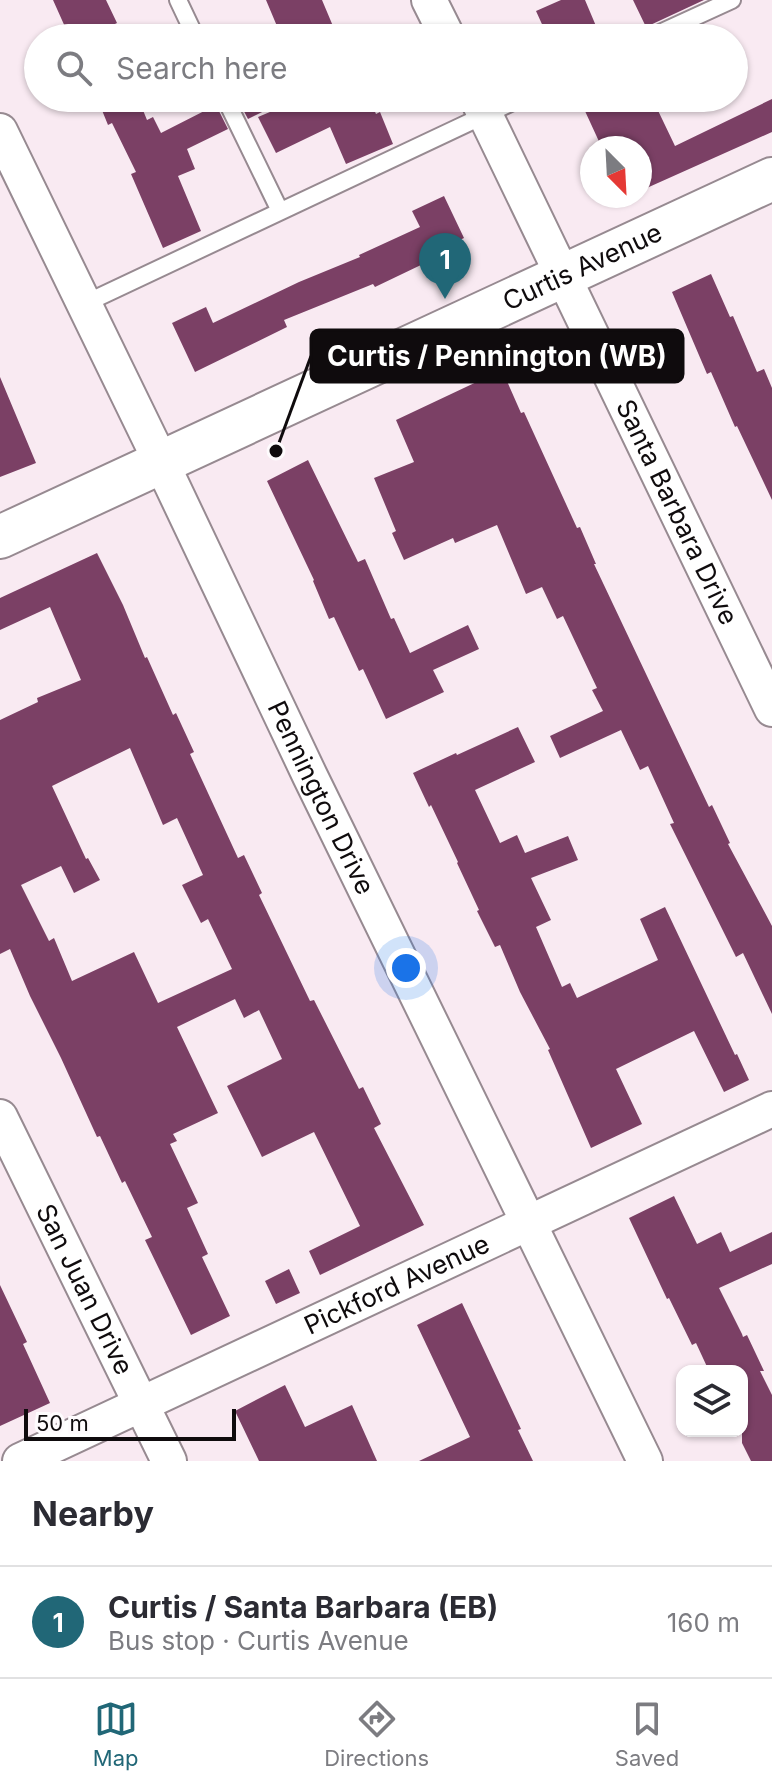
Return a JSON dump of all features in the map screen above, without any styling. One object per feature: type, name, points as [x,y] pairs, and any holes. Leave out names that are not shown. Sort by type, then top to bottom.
[{"type":"street","points":[[429,0],[441,24]]},
{"type":"street","name":"Santa Barbara Drive","points":[[483,112],[772,709]]},
{"type":"street","name":"Pennington Drive","points":[[0,131],[310,776],[645,1461]]},
{"type":"street","name":"Curtis Avenue","points":[[0,537],[772,179]]},
{"type":"street","name":"Pickford Avenue","points":[[20,1461],[772,1109]]},
{"type":"street","name":"San Juan Drive","points":[[0,1117],[169,1461]]},
{"type":"lane","points":[[178,0],[189,24]]},
{"type":"lane","points":[[680,24],[732,0]]},
{"type":"lane","points":[[232,112],[280,211]]},
{"type":"lane","points":[[84,304],[280,211],[471,112]]},
{"type":"building","points":[[53,0],[106,0],[117,23],[115,24],[64,24]]},
{"type":"building","points":[[266,0],[322,0],[332,24],[276,24]]},
{"type":"building","points":[[561,0],[585,0],[595,24],[542,24],[536,11]]},
{"type":"building","points":[[633,0],[704,0],[652,24],[645,24]]},
{"type":"building","points":[[772,99],[772,132],[652,186],[652,136],[596,136],[585,112],[659,112],[675,146]]},
{"type":"building","points":[[103,112],[144,112],[147,120],[153,117],[161,133],[202,112],[220,112],[228,129],[187,149],[195,169],[178,176],[201,231],[163,248],[131,174],[136,172],[112,123],[108,125]]},
{"type":"building","points":[[244,112],[262,112],[248,119]]},
{"type":"building","points":[[270,112],[380,112],[393,144],[346,164],[330,127],[276,153],[258,117]]},
{"type":"building","points":[[444,196],[464,238],[421,259],[423,264],[375,287],[373,284],[284,320],[287,327],[195,372],[172,323],[206,307],[213,323],[360,257],[420,227],[412,211]]},
{"type":"building","points":[[711,274],[757,372],[764,369],[772,388],[772,500],[711,372],[707,374],[672,292]]},
{"type":"building","points":[[502,370],[577,528],[580,527],[594,564],[709,807],[712,805],[728,844],[772,926],[772,1014],[743,953],[736,957],[670,824],[674,823],[648,766],[640,770],[621,730],[560,758],[550,736],[603,711],[592,690],[597,688],[563,616],[557,619],[542,587],[526,594],[497,525],[455,543],[453,538],[404,560],[392,533],[396,531],[374,478],[414,462],[396,420]]},
{"type":"building","points":[[0,377],[36,463],[0,477]]},
{"type":"building","points":[[308,460],[358,562],[365,559],[391,619],[394,618],[410,653],[468,625],[479,649],[433,670],[444,692],[386,719],[334,617],[329,619],[267,481]]},
{"type":"building","points":[[97,553],[173,715],[176,713],[194,752],[190,754],[238,858],[244,855],[262,893],[259,895],[310,1001],[314,1000],[359,1089],[363,1087],[381,1124],[374,1128],[424,1225],[320,1275],[309,1251],[360,1226],[314,1132],[262,1157],[227,1086],[282,1059],[259,1010],[244,1018],[235,999],[177,1027],[218,1113],[173,1134],[177,1141],[170,1144],[198,1203],[187,1208],[208,1254],[202,1257],[230,1316],[191,1335],[145,1240],[152,1237],[125,1181],[122,1183],[100,1136],[97,1137],[10,949],[0,954],[0,720],[38,702],[37,698],[81,680],[50,607],[0,630],[0,598]],"holes":[[[130,748],[163,825],[177,818],[203,875],[182,885],[201,923],[208,919],[232,969],[158,1003],[134,952],[72,981],[54,938],[49,941],[21,885],[61,866],[74,893],[100,880],[86,859],[52,786]]]},
{"type":"building","points":[[518,727],[535,762],[475,790],[500,843],[517,835],[525,853],[568,836],[578,860],[531,878],[551,920],[536,927],[562,987],[570,983],[577,998],[658,960],[640,919],[665,907],[749,1080],[724,1092],[694,1031],[616,1069],[642,1124],[591,1148],[550,1049],[500,945],[495,947],[477,911],[458,862],[413,773]]},
{"type":"building","points":[[674,1196],[697,1244],[721,1232],[730,1252],[772,1232],[772,1264],[719,1288],[743,1337],[747,1335],[772,1395],[772,1461],[751,1461],[742,1443],[742,1437],[748,1437],[748,1365],[706,1365],[696,1343],[692,1345],[667,1299],[629,1218]]},
{"type":"building","points":[[289,1269],[300,1293],[276,1304],[265,1281]]},
{"type":"building","points":[[0,1285],[27,1342],[23,1344],[50,1403],[0,1426]]},
{"type":"building","points":[[462,1303],[533,1461],[419,1461],[470,1437],[417,1325]]},
{"type":"building","points":[[285,1385],[305,1427],[352,1405],[377,1461],[259,1461],[235,1411]]},
{"type":"place","name":"Curtis / Santa Barbara (EB)","points":[[445,299]]},
{"type":"place","name":"Curtis / Pennington (WB)","points":[[276,451]]}]
